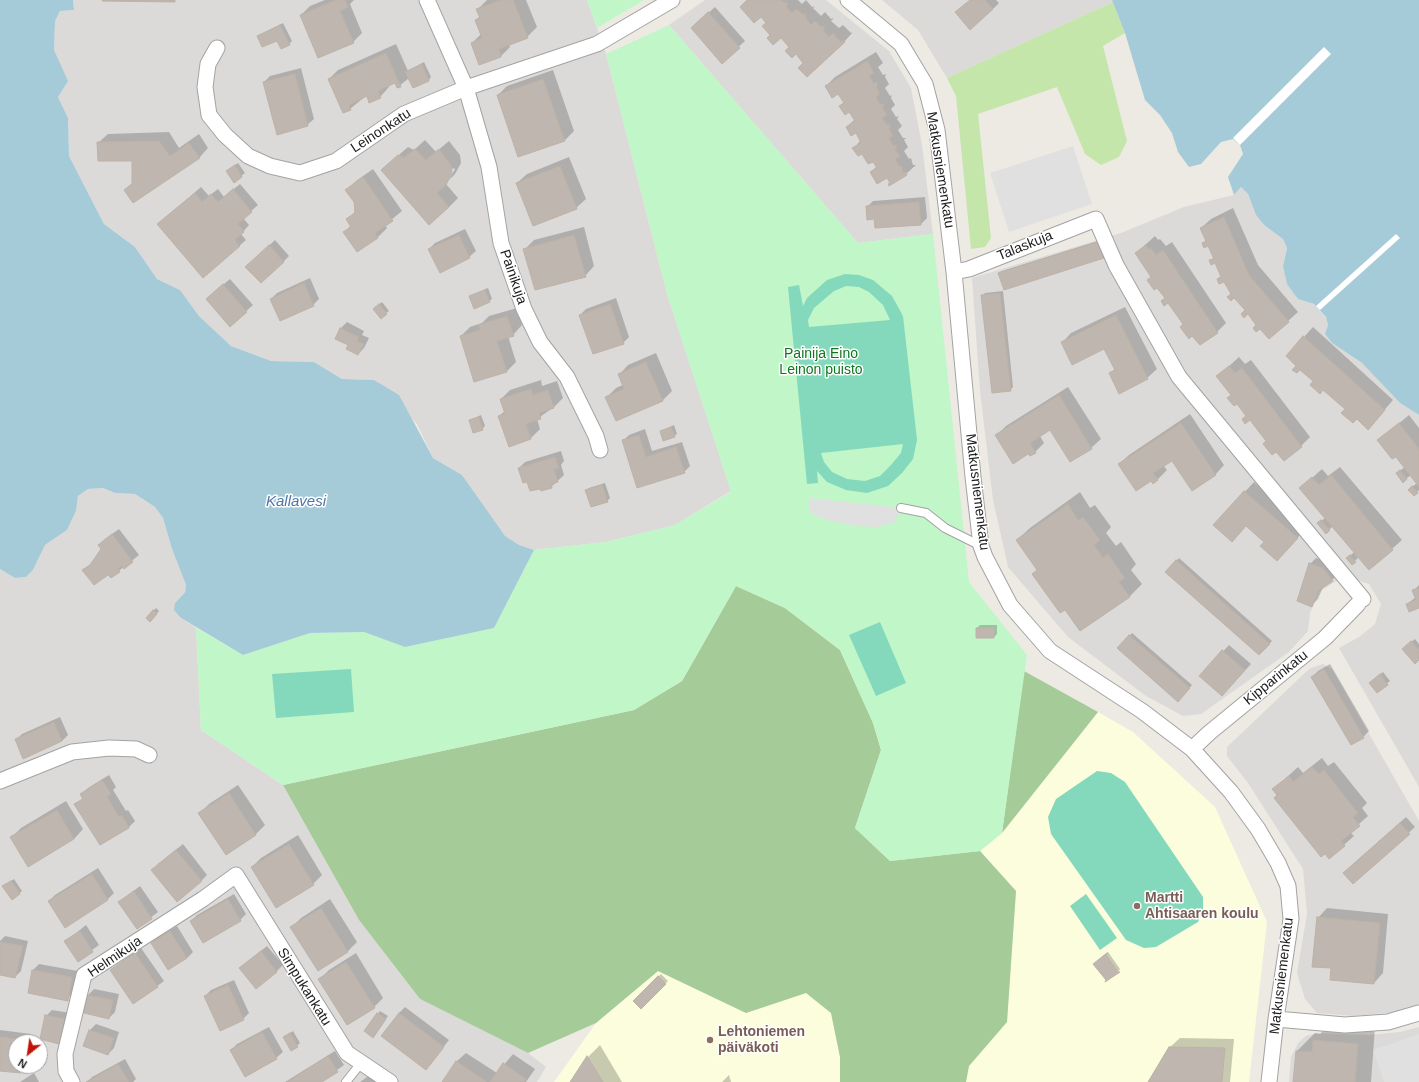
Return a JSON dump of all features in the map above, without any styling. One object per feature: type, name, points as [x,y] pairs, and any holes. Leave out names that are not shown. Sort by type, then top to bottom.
[{"type":"street","name":"Painikuja","points":[[427,0],[466,88],[489,167],[501,243],[524,309],[540,342],[567,377],[596,436],[600,450]]},
{"type":"street","name":"Leinonkatu","points":[[217,48],[208,64],[205,87],[209,115],[224,135],[248,156],[270,166],[300,173],[336,161],[404,114],[466,88],[597,44],[672,0]]},
{"type":"street","name":"Matkusniemenkatu","points":[[848,0],[901,44],[925,84],[937,130],[954,272],[972,476],[981,546],[985,558],[1010,605],[1050,651],[1142,711],[1192,750],[1231,792],[1258,829],[1278,863],[1288,886],[1291,920],[1276,1019],[1269,1082]]},
{"type":"street","name":"Talaskuja","points":[[954,272],[969,269],[1096,218],[1116,265],[1178,377],[1360,602]]},
{"type":"street","name":"Kipparinkatu","points":[[1192,750],[1209,733],[1325,638],[1360,602]]},
{"type":"street","points":[[0,781],[72,752],[109,748],[136,749],[149,755]]},
{"type":"street","name":"Simpukankatu","points":[[236,875],[334,1036],[347,1054],[390,1082]]},
{"type":"street","name":"Helmikuja","points":[[72,1082],[66,1071],[65,1054],[84,975],[203,899],[236,875]]},
{"type":"street","points":[[1276,1019],[1345,1025],[1388,1022],[1419,1013]]},
{"type":"lane","points":[[901,508],[926,513],[945,528],[981,546]]},
{"type":"lane","points":[[346,1082],[361,1063]]},
{"type":"shaded area","points":[[73,0],[587,0],[606,54],[667,294],[731,491],[675,525],[606,542],[534,550],[519,545],[504,536],[462,475],[433,458],[417,424],[374,380],[342,379],[314,362],[271,361],[231,346],[199,316],[180,290],[157,279],[135,247],[104,224],[69,156],[68,118],[58,97],[54,50],[55,20],[60,11],[74,10]]},
{"type":"shaded area","points":[[705,0],[826,0],[889,51],[911,88],[922,145],[933,234],[858,243],[669,25]]},
{"type":"shaded area","points":[[882,0],[1112,0],[1113,2],[947,78],[918,30]]},
{"type":"shaded area","points":[[1073,146],[1092,204],[1009,232],[990,173]]},
{"type":"shaded area","points":[[1241,187],[1248,194],[1256,215],[1264,225],[1283,239],[1287,248],[1283,266],[1298,299],[1314,304],[1326,318],[1328,325],[1325,334],[1332,343],[1362,363],[1400,403],[1419,415],[1419,787],[1339,648],[1359,637],[1375,624],[1381,604],[1369,584],[1344,576],[1319,592],[1310,613],[1308,631],[1289,652],[1201,714],[1183,716],[1146,696],[1068,637],[1008,567],[993,500],[980,391],[972,278],[1121,233],[1184,207],[1234,195]]},
{"type":"shaded area","points":[[103,488],[115,493],[135,494],[155,507],[163,518],[172,549],[186,585],[185,591],[175,603],[181,618],[196,628],[201,730],[283,785],[359,920],[420,999],[528,1053],[546,1067],[537,1082],[0,1082],[0,569],[15,578],[26,577],[33,570],[45,545],[67,530],[76,511],[78,496],[88,489]]},
{"type":"shaded area","points":[[809,498],[901,508],[895,522],[878,527],[856,526],[830,521],[810,513]]},
{"type":"shaded area","points":[[1323,664],[1332,669],[1419,821],[1419,1004],[1398,1012],[1354,1016],[1317,1013],[1305,999],[1297,973],[1307,914],[1303,869],[1248,783],[1227,756],[1227,747],[1309,669]]},
{"type":"shaded area","name":"Martti Ahtisaaren koulu","points":[[1098,712],[1133,732],[1215,807],[1267,922],[1249,1082],[966,1082],[969,1066],[1007,1022],[1016,891],[980,851],[1002,833]]},
{"type":"shaded area","name":"Lehtoniemen päiväkoti","points":[[658,971],[746,1013],[806,993],[831,1012],[840,1057],[840,1082],[554,1082],[596,1023]]},
{"type":"shaded area","points":[[1419,1027],[1419,1082],[1289,1082],[1291,1057],[1298,1043],[1306,1036],[1317,1033],[1369,1035],[1400,1032]]},
{"type":"shaded area","points":[[1419,1034],[1419,1082],[1384,1082],[1373,1050]]},
{"type":"green space","points":[[587,0],[644,0],[597,28]]},
{"type":"green space","points":[[1113,2],[1125,33],[1103,46],[1127,141],[1119,157],[1101,165],[1085,154],[1057,87],[978,114],[991,238],[985,247],[971,249],[956,96],[947,78]]},
{"type":"green space","name":"Painija Eino Leinon puisto","points":[[669,25],[858,243],[933,234],[969,582],[1027,655],[1002,833],[980,851],[890,861],[855,828],[881,750],[873,723],[840,650],[785,608],[736,586],[682,681],[634,710],[283,785],[201,730],[196,628],[243,655],[310,633],[364,632],[405,647],[494,628],[534,550],[606,542],[675,525],[731,492],[667,294],[606,54]]},
{"type":"green space","points":[[845,274],[859,275],[873,280],[892,296],[903,316],[917,440],[913,459],[902,473],[888,486],[867,493],[846,490],[827,482],[817,471],[818,483],[807,484],[788,287],[799,285],[803,306],[807,298],[827,280]],"holes":[[[846,286],[859,287],[869,292],[883,305],[890,320],[809,327],[808,320],[814,308],[834,291]],[[903,444],[901,453],[880,476],[865,481],[847,479],[832,472],[824,462],[821,453]]]},
{"type":"green space","points":[[736,586],[785,608],[840,650],[873,723],[881,750],[855,828],[890,861],[980,851],[1016,891],[1007,1022],[969,1066],[966,1082],[840,1082],[840,1057],[831,1013],[806,993],[746,1013],[658,971],[596,1023],[528,1053],[420,999],[359,920],[283,785],[634,710],[682,681]]},
{"type":"green space","points":[[880,622],[906,683],[876,696],[849,635]]},
{"type":"green space","points":[[351,669],[354,712],[276,718],[272,674]]},
{"type":"green space","points":[[1024,671],[1098,712],[1002,833]]},
{"type":"green space","points":[[1097,771],[1111,773],[1125,782],[1203,897],[1203,911],[1198,922],[1156,947],[1144,948],[1126,940],[1051,834],[1048,817],[1056,799]]},
{"type":"green space","points":[[1086,894],[1117,938],[1100,950],[1070,906]]},
{"type":"water","name":"Kallavesi","points":[[0,0],[73,0],[74,10],[60,11],[55,21],[54,50],[68,81],[58,97],[68,118],[69,156],[104,224],[135,247],[157,279],[180,290],[199,316],[231,346],[271,361],[314,362],[342,379],[374,380],[399,395],[433,458],[462,475],[505,536],[519,545],[534,550],[494,628],[405,647],[364,632],[310,633],[243,655],[181,618],[174,610],[175,603],[185,592],[186,585],[172,549],[163,518],[155,507],[135,494],[115,493],[103,488],[88,489],[78,496],[76,511],[67,530],[45,545],[33,570],[26,577],[15,578],[0,569]]},
{"type":"water","points":[[1112,0],[1419,0],[1419,415],[1400,403],[1362,363],[1332,343],[1325,334],[1328,325],[1326,317],[1314,304],[1298,299],[1287,284],[1283,266],[1287,248],[1283,239],[1264,225],[1256,215],[1248,194],[1241,187],[1234,195],[1228,177],[1243,154],[1240,145],[1233,139],[1221,142],[1201,164],[1189,167],[1178,152],[1172,133],[1160,115],[1145,100],[1125,33]]},
{"type":"pier","points":[[1324,47],[1331,54],[1240,145],[1233,138]]},
{"type":"pier","points":[[1396,234],[1400,238],[1320,310],[1316,306]]},
{"type":"building","points":[[175,0],[175,2],[102,1]]},
{"type":"building","points":[[336,0],[345,0],[348,7],[340,11],[354,43],[318,58],[300,15]]},
{"type":"building","points":[[501,0],[513,0],[528,38],[499,49],[501,57],[479,65],[471,43],[482,38],[475,20],[480,18],[476,9]]},
{"type":"building","points":[[747,0],[781,0],[784,3],[786,2],[788,4],[786,6],[792,13],[797,9],[803,15],[804,13],[811,25],[815,21],[821,27],[823,26],[825,28],[823,30],[829,37],[833,33],[841,42],[843,40],[845,42],[807,77],[798,68],[803,63],[796,54],[792,58],[785,51],[789,47],[781,38],[773,45],[767,38],[770,35],[762,26],[766,23],[761,17],[754,23],[740,7]]},
{"type":"building","points":[[970,0],[985,0],[993,9],[970,30],[955,12]]},
{"type":"building","points":[[708,12],[740,48],[722,64],[691,28]]},
{"type":"building","points":[[280,25],[290,45],[281,49],[277,41],[262,47],[257,36]]},
{"type":"building","points":[[386,53],[401,87],[397,88],[395,83],[378,91],[381,98],[369,103],[367,96],[349,105],[351,110],[343,113],[328,79]]},
{"type":"building","points":[[869,60],[868,62],[874,73],[869,76],[874,84],[876,82],[878,85],[876,87],[880,94],[876,97],[880,105],[883,103],[884,106],[882,107],[887,115],[882,118],[887,125],[889,124],[891,127],[889,128],[893,136],[889,138],[893,146],[896,145],[897,148],[895,149],[900,157],[895,159],[900,167],[902,166],[903,173],[906,172],[907,175],[889,186],[888,184],[890,183],[887,178],[877,184],[870,172],[877,168],[873,162],[868,164],[862,154],[858,156],[852,148],[861,143],[856,133],[851,136],[846,127],[855,121],[849,112],[845,115],[839,106],[844,103],[838,94],[832,98],[825,86]]},
{"type":"building","points":[[422,64],[429,81],[413,88],[405,72]]},
{"type":"building","points":[[295,74],[308,126],[277,135],[263,82]]},
{"type":"building","points":[[543,79],[565,141],[518,157],[497,95]]},
{"type":"building","points":[[159,141],[170,156],[189,143],[200,158],[133,203],[124,190],[132,184],[132,161],[98,161],[97,142]]},
{"type":"building","points":[[415,149],[426,160],[439,149],[451,165],[452,173],[446,185],[437,193],[449,207],[429,225],[381,170],[398,155],[404,158]]},
{"type":"building","points":[[235,165],[242,177],[234,183],[226,171]]},
{"type":"building","points":[[560,166],[577,209],[533,226],[516,183]]},
{"type":"building","points":[[363,177],[393,221],[375,233],[378,238],[357,252],[343,232],[351,227],[346,219],[355,213],[354,202],[345,190]]},
{"type":"building","points":[[233,189],[252,212],[238,224],[244,232],[235,240],[240,246],[203,278],[157,224],[195,193],[202,202],[211,194],[218,202]]},
{"type":"building","points":[[919,202],[921,225],[875,228],[874,219],[867,220],[866,206]]},
{"type":"building","points":[[1224,217],[1249,275],[1289,322],[1269,339],[1260,329],[1256,332],[1253,328],[1256,325],[1248,314],[1244,318],[1241,314],[1245,310],[1234,298],[1231,301],[1227,297],[1231,294],[1224,282],[1219,284],[1217,279],[1221,277],[1215,263],[1211,265],[1209,260],[1214,259],[1208,246],[1204,248],[1202,243],[1206,241],[1200,228]]},
{"type":"building","points":[[459,235],[470,258],[440,273],[428,249]]},
{"type":"building","points":[[574,235],[586,277],[535,290],[523,249]]},
{"type":"building","points":[[1098,242],[1104,258],[1004,290],[998,273]]},
{"type":"building","points":[[269,245],[284,262],[261,283],[245,267]]},
{"type":"building","points":[[1146,245],[1148,249],[1151,248],[1156,255],[1163,250],[1218,333],[1200,345],[1192,336],[1189,339],[1180,327],[1183,324],[1168,303],[1164,306],[1161,301],[1165,298],[1157,288],[1154,290],[1147,280],[1151,277],[1135,253]]},
{"type":"building","points":[[304,283],[314,306],[280,321],[270,299]]},
{"type":"building","points":[[223,284],[247,312],[230,327],[206,299]]},
{"type":"building","points":[[485,290],[490,302],[474,309],[469,296]]},
{"type":"building","points":[[1000,293],[1011,391],[992,393],[981,295]]},
{"type":"building","points":[[379,304],[387,314],[381,319],[373,309]]},
{"type":"building","points":[[610,304],[624,344],[593,354],[579,315]]},
{"type":"building","points":[[1116,315],[1148,379],[1119,394],[1109,373],[1115,370],[1104,349],[1072,365],[1061,342]]},
{"type":"building","points":[[507,316],[514,336],[497,341],[507,372],[474,382],[460,336],[480,330],[478,325]]},
{"type":"building","points":[[340,328],[359,337],[357,341],[364,344],[358,355],[346,349],[348,345],[335,339]]},
{"type":"building","points":[[1303,336],[1385,410],[1368,430],[1357,419],[1353,423],[1341,413],[1345,409],[1323,390],[1320,394],[1310,385],[1313,381],[1300,370],[1297,373],[1292,370],[1296,366],[1286,356]]},
{"type":"building","points":[[646,362],[663,401],[616,421],[605,397],[624,389],[618,374]]},
{"type":"building","points":[[1229,366],[1235,373],[1242,368],[1302,447],[1284,461],[1276,452],[1272,455],[1263,444],[1266,441],[1250,420],[1245,424],[1242,419],[1246,416],[1237,404],[1234,406],[1227,398],[1231,395],[1216,376]]},
{"type":"building","points":[[531,389],[533,395],[548,390],[554,408],[539,413],[541,419],[526,424],[531,439],[509,447],[498,416],[505,414],[500,399]]},
{"type":"building","points":[[1059,395],[1092,449],[1070,462],[1050,430],[1030,443],[1036,453],[1030,456],[1028,454],[1013,464],[995,435]]},
{"type":"building","points":[[479,417],[483,430],[473,433],[469,420]]},
{"type":"building","points":[[1181,423],[1216,475],[1192,491],[1172,461],[1153,473],[1158,480],[1153,484],[1151,481],[1136,491],[1118,464]]},
{"type":"building","points":[[1399,423],[1419,449],[1419,487],[1396,457],[1392,459],[1377,440]]},
{"type":"building","points":[[671,427],[675,437],[663,441],[660,431]]},
{"type":"building","points":[[639,435],[646,457],[676,447],[685,473],[637,488],[622,440]]},
{"type":"building","points":[[555,457],[559,468],[554,469],[558,482],[551,484],[552,488],[541,491],[540,489],[530,491],[527,482],[523,483],[518,468]]},
{"type":"building","points":[[1400,470],[1407,479],[1403,483],[1396,473]]},
{"type":"building","points":[[1331,475],[1393,550],[1369,570],[1299,488],[1312,477],[1319,485]]},
{"type":"building","points":[[602,485],[608,502],[591,507],[585,490]]},
{"type":"building","points":[[1412,486],[1418,493],[1414,496],[1408,490]]},
{"type":"building","points":[[1244,491],[1298,538],[1277,561],[1260,546],[1264,542],[1246,526],[1232,542],[1213,525]]},
{"type":"building","points":[[1068,504],[1078,520],[1083,517],[1100,540],[1094,545],[1103,558],[1108,554],[1125,578],[1119,582],[1130,597],[1080,631],[1065,610],[1060,613],[1032,574],[1037,570],[1016,540]]},
{"type":"building","points":[[1321,520],[1330,530],[1326,534],[1317,523]]},
{"type":"building","points":[[112,534],[133,562],[124,569],[122,566],[118,569],[120,572],[111,578],[108,575],[94,585],[82,570],[90,565],[101,549],[98,545]]},
{"type":"building","points":[[1350,555],[1356,562],[1352,565],[1346,558]]},
{"type":"building","points":[[1176,560],[1270,644],[1259,655],[1165,572]]},
{"type":"building","points":[[1309,563],[1323,568],[1333,581],[1318,591],[1312,607],[1297,601]]},
{"type":"building","points":[[1419,588],[1419,608],[1409,612],[1406,604],[1416,600],[1412,590]]},
{"type":"building","points":[[153,610],[157,614],[150,622],[146,618]]},
{"type":"building","points":[[994,627],[994,638],[976,638],[976,628]]},
{"type":"building","points":[[1129,635],[1190,688],[1178,702],[1117,648]]},
{"type":"building","points":[[1411,641],[1419,650],[1419,660],[1415,664],[1402,649]]},
{"type":"building","points":[[1222,650],[1245,670],[1222,696],[1199,676]]},
{"type":"building","points":[[1324,669],[1364,738],[1351,745],[1311,677]]},
{"type":"building","points":[[1380,674],[1388,685],[1377,693],[1369,683]]},
{"type":"building","points":[[54,722],[62,741],[23,759],[15,739]]},
{"type":"building","points":[[1312,767],[1319,774],[1324,770],[1358,813],[1353,817],[1360,826],[1341,841],[1345,846],[1329,859],[1325,854],[1321,857],[1274,798],[1277,795],[1272,789],[1289,776],[1293,782]]},
{"type":"building","points":[[102,780],[111,794],[107,796],[119,817],[122,815],[129,828],[100,845],[74,804],[83,799],[80,794]]},
{"type":"building","points":[[229,793],[256,835],[226,855],[198,813]]},
{"type":"building","points":[[57,810],[74,839],[28,867],[10,837]]},
{"type":"building","points":[[1400,823],[1410,834],[1353,884],[1343,873]]},
{"type":"building","points":[[289,844],[314,885],[276,908],[251,867]]},
{"type":"building","points":[[176,850],[202,881],[177,902],[151,870]]},
{"type":"building","points":[[92,874],[108,900],[65,928],[48,901]]},
{"type":"building","points":[[11,881],[20,894],[12,900],[2,886]]},
{"type":"building","points":[[134,891],[152,919],[137,929],[118,902]]},
{"type":"building","points":[[228,899],[241,921],[203,943],[190,921]]},
{"type":"building","points":[[321,908],[348,952],[318,971],[290,927]]},
{"type":"building","points":[[1317,917],[1380,923],[1374,984],[1330,980],[1331,968],[1312,967]]},
{"type":"building","points":[[80,931],[93,952],[78,962],[64,941]]},
{"type":"building","points":[[170,931],[187,958],[168,970],[151,943]]},
{"type":"building","points":[[0,942],[23,946],[15,978],[0,975]]},
{"type":"building","points":[[261,951],[277,972],[256,989],[239,968]]},
{"type":"building","points":[[135,953],[158,987],[133,1004],[110,970]]},
{"type":"building","points":[[1107,953],[1106,955],[1118,972],[1120,972],[1105,982],[1106,980],[1093,964]]},
{"type":"building","points":[[346,962],[375,1008],[347,1025],[318,979]]},
{"type":"building","points":[[32,970],[72,977],[68,1001],[28,993]]},
{"type":"building","points":[[658,976],[666,984],[641,1009],[633,1001]]},
{"type":"building","points":[[228,985],[244,1020],[220,1031],[204,996]]},
{"type":"building","points":[[87,995],[113,1000],[109,1019],[84,1013]]},
{"type":"building","points":[[377,1013],[386,1019],[373,1038],[364,1031]]},
{"type":"building","points":[[399,1013],[444,1047],[426,1070],[381,1036]]},
{"type":"building","points":[[45,1015],[65,1019],[59,1044],[48,1041],[48,1034],[41,1034]]},
{"type":"building","points":[[89,1030],[114,1038],[108,1055],[83,1046]]},
{"type":"building","points":[[262,1032],[277,1059],[245,1077],[230,1050]]},
{"type":"building","points":[[290,1033],[298,1047],[291,1051],[283,1037]]},
{"type":"building","points":[[0,1037],[8,1038],[8,1072],[0,1071]]},
{"type":"building","points":[[1313,1040],[1358,1044],[1355,1082],[1293,1082],[1296,1051],[1312,1052]]},
{"type":"building","points":[[1169,1047],[1225,1048],[1222,1082],[1148,1082]]},
{"type":"building","points":[[328,1056],[338,1072],[322,1082],[287,1082]]},
{"type":"building","points":[[587,1056],[603,1082],[570,1082]]},
{"type":"building","points":[[456,1061],[487,1082],[442,1082]]},
{"type":"building","points":[[503,1063],[526,1079],[524,1082],[490,1082]]},
{"type":"building","points":[[118,1064],[129,1082],[86,1082]]},
{"type":"place","name":"Martti Ahtisaaren koulu","points":[[1137,906]]},
{"type":"place","name":"Lehtoniemen päiväkoti","points":[[710,1040]]}]
